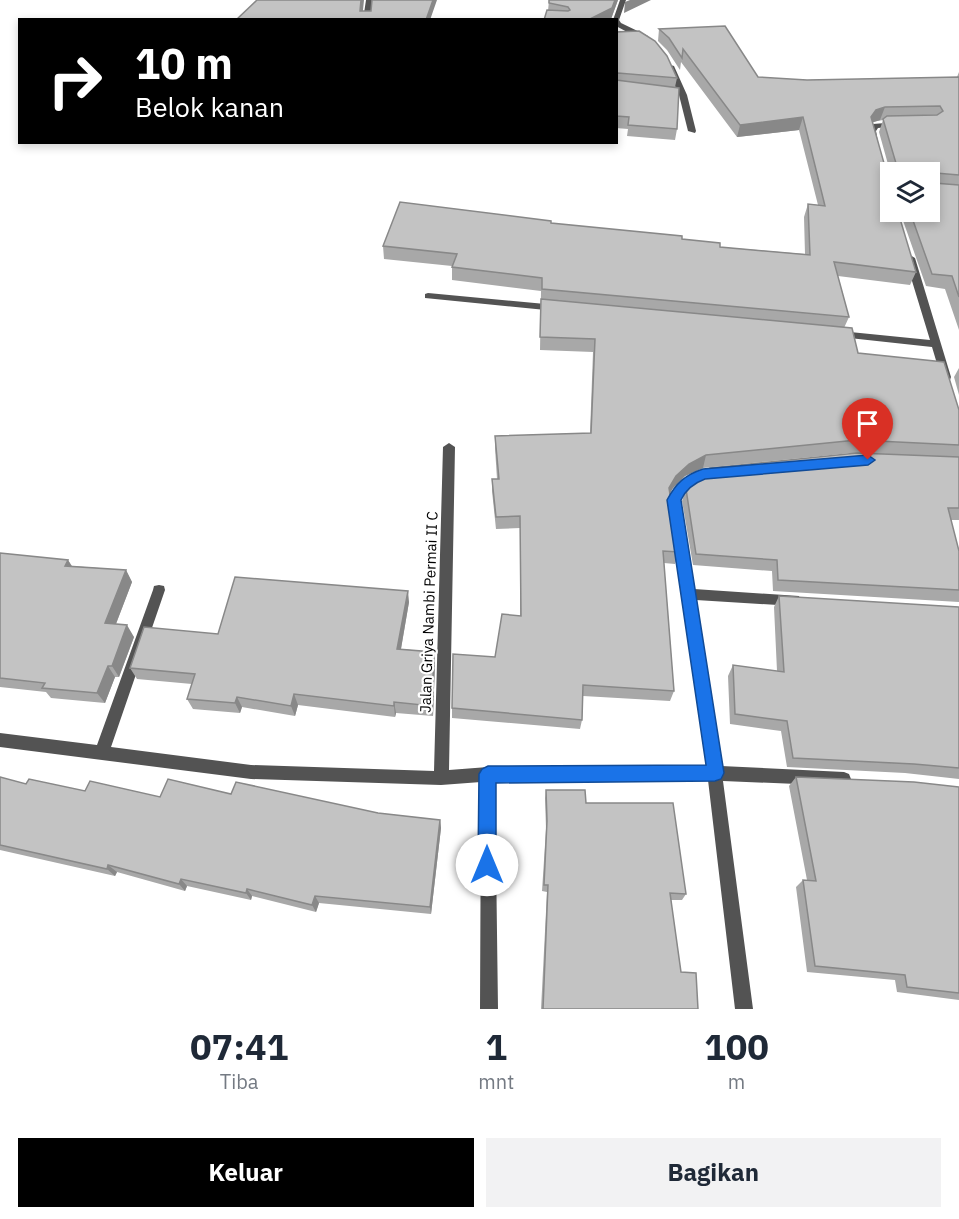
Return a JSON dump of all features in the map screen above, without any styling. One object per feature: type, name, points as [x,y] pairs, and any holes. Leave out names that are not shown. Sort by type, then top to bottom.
[{"type":"street","points":[[366,18],[369,0]]},
{"type":"street","points":[[618,18],[623,0]]},
{"type":"street","points":[[618,23],[655,45]]},
{"type":"street","points":[[665,54],[683,96],[692,131]]},
{"type":"street","points":[[672,94],[683,96]]},
{"type":"street","points":[[876,148],[872,131],[876,126],[911,123]]},
{"type":"street","points":[[906,244],[950,388]]},
{"type":"street","points":[[428,296],[569,309]]},
{"type":"street","points":[[834,334],[937,344]]},
{"type":"street","name":"Jalan Griya Nambi Permai II C","points":[[441,778],[450,447]]},
{"type":"street","points":[[726,472],[703,474],[691,479],[679,489],[674,500],[715,773],[744,1009]]},
{"type":"street","points":[[102,752],[159,590]]},
{"type":"street","points":[[687,594],[805,601]]},
{"type":"street","points":[[0,740],[251,772],[441,778],[488,774],[715,773],[858,780]]},
{"type":"street","points":[[488,774],[489,1009]]},
{"type":"building","points":[[257,0],[361,0],[360,11],[371,11],[372,0],[433,0],[427,18],[238,18]]},
{"type":"building","points":[[549,0],[615,0],[612,8],[592,18],[545,18],[547,10],[570,10],[568,7],[549,3]]},
{"type":"building","points":[[725,26],[758,77],[807,80],[959,77],[959,175],[940,173],[940,162],[896,162],[883,119],[887,116],[937,115],[943,111],[940,106],[885,107],[876,110],[871,117],[884,162],[880,162],[880,222],[901,222],[916,272],[834,262],[849,317],[542,289],[542,278],[452,267],[457,254],[383,246],[400,202],[551,221],[551,223],[682,236],[682,239],[720,243],[720,247],[810,255],[808,204],[825,206],[803,117],[740,125],[683,49],[682,58],[669,38],[659,29]]},
{"type":"building","points":[[639,31],[655,41],[667,56],[677,78],[618,73],[618,32]]},
{"type":"building","points":[[618,80],[679,88],[677,129],[628,125],[629,117],[618,116]]},
{"type":"building","points":[[940,183],[959,185],[959,297],[952,276],[932,274],[914,222],[940,222]]},
{"type":"building","points":[[541,299],[852,328],[858,353],[944,362],[959,410],[959,445],[857,440],[706,455],[689,464],[676,476],[669,488],[679,552],[663,551],[674,691],[583,685],[582,720],[452,708],[453,654],[495,657],[502,614],[521,616],[520,516],[496,517],[492,479],[499,479],[495,436],[591,433],[595,339],[540,337]]},
{"type":"building","points":[[857,453],[959,457],[959,508],[948,508],[959,551],[959,590],[778,580],[777,560],[696,554],[686,489],[695,477],[710,468]]},
{"type":"building","points":[[0,553],[68,560],[65,566],[126,570],[105,623],[127,625],[112,666],[108,666],[97,693],[42,688],[45,683],[0,678]]},
{"type":"building","points":[[235,577],[408,591],[397,649],[434,652],[432,706],[394,702],[394,706],[294,694],[291,706],[237,697],[235,703],[187,699],[195,674],[130,668],[144,627],[218,634]]},
{"type":"building","points":[[779,596],[959,607],[959,768],[793,758],[787,721],[735,714],[733,665],[784,672]]},
{"type":"building","points":[[0,777],[26,784],[29,779],[85,791],[90,781],[160,797],[168,779],[231,794],[236,782],[378,813],[440,820],[430,907],[315,896],[312,905],[247,889],[246,893],[181,879],[179,884],[108,865],[107,869],[0,845]]},
{"type":"building","points":[[796,777],[914,782],[959,787],[959,993],[907,987],[905,975],[815,966],[803,880],[816,881]]},
{"type":"building","points":[[546,790],[585,790],[586,803],[673,803],[686,894],[670,893],[681,972],[696,973],[698,1009],[543,1009],[548,885],[544,885]]},
{"type":"route","points":[[487,865],[488,774],[715,773],[674,500],[679,489],[691,479],[703,474],[851,459],[868,460]]}]
